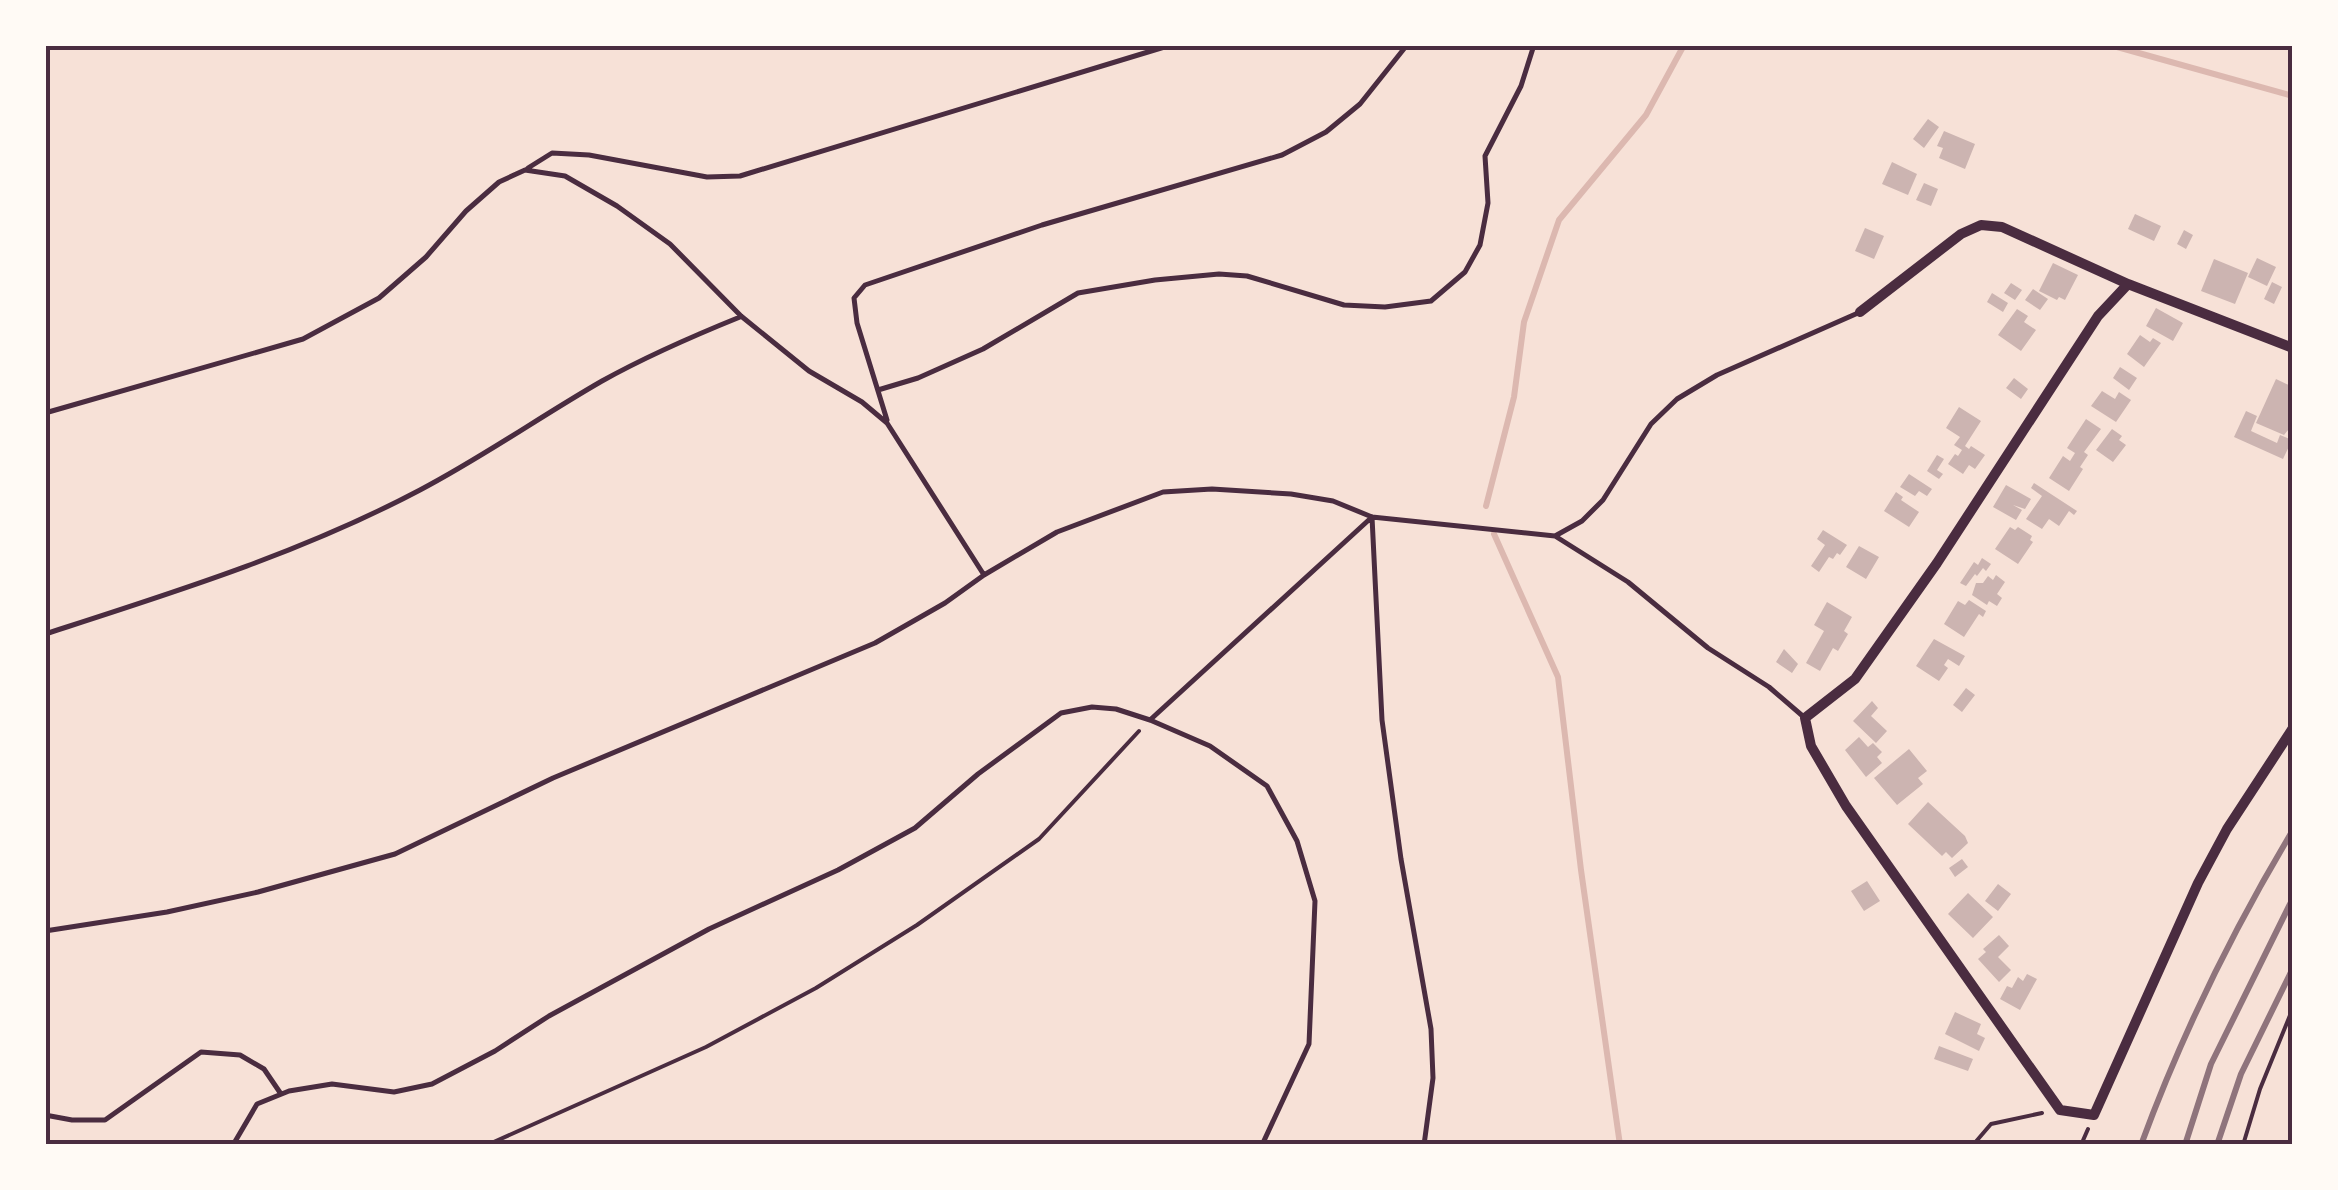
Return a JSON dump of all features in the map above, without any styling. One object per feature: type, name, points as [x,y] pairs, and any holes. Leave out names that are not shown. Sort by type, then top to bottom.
[{"type":"street","points":[[1860,312],[1961,234],[1981,226],[2002,227],[2128,284],[2293,348]]},
{"type":"street","points":[[2128,284],[2098,316],[1856,679],[1805,718],[1810,746],[1846,806],[2060,1110],[2094,1115],[2198,883],[2293,728]]},
{"type":"lane","points":[[45,413],[303,340],[379,298],[426,257],[498,182],[552,153],[590,155],[707,177],[740,176],[1171,45]]},
{"type":"lane","points":[[984,575],[887,423],[857,324],[854,298],[865,284],[1042,225],[1282,155],[1326,132],[1360,104],[1407,45]]},
{"type":"lane","points":[[878,390],[918,378],[983,349],[1078,293],[1155,280],[1233,275],[1344,305],[1386,307],[1430,301],[1465,272],[1480,245],[1488,203],[1484,156],[1521,86],[1534,45]]},
{"type":"lane","points":[[526,170],[565,176],[616,206],[670,244],[741,316],[809,371],[862,402],[887,423]]},
{"type":"lane","points":[[1554,536],[1582,521],[1603,500],[1651,424],[1677,398],[1718,375],[1860,312]]},
{"type":"lane","points":[[45,634],[196,586],[333,532],[420,490],[619,372],[741,316]]},
{"type":"lane","points":[[46,932],[258,892],[395,854],[553,778],[875,643],[1057,532],[1164,492],[1212,488],[1290,494],[1332,501],[1372,517],[1554,536],[1628,582],[1708,648],[1769,687],[1805,718]]},
{"type":"lane","points":[[1150,720],[1372,517]]},
{"type":"lane","points":[[1372,517],[1382,720],[1430,1030],[1433,1078],[1424,1145]]},
{"type":"lane","points":[[232,1145],[257,1104],[281,1094],[332,1084],[394,1092],[432,1084],[709,929],[838,870],[914,828],[978,774],[1061,713],[1092,707],[1150,720],[1210,746],[1267,786],[1297,841],[1315,901],[1309,1044],[1262,1145]]},
{"type":"lane","points":[[45,1115],[105,1120],[200,1052],[240,1055],[264,1069],[281,1094]]},
{"type":"path","points":[[488,1145],[706,1047],[816,988],[917,925],[1038,839],[1150,720]]},
{"type":"path","points":[[2243,1145],[2260,1089],[2293,1008]]},
{"type":"path","points":[[1973,1145],[1991,1124],[2060,1110]]},
{"type":"building","points":[[1928,119],[1939,127],[1924,148],[1913,139]]},
{"type":"building","points":[[1944,131],[1975,144],[1965,169],[1939,158],[1943,148],[1937,146]]},
{"type":"building","points":[[1892,162],[1917,174],[1908,195],[1882,184]]},
{"type":"building","points":[[1924,183],[1938,189],[1931,206],[1916,200]]},
{"type":"building","points":[[2135,214],[2161,226],[2154,241],[2128,229]]},
{"type":"building","points":[[1865,228],[1884,236],[1874,259],[1855,251]]},
{"type":"building","points":[[2184,230],[2193,235],[2186,249],[2177,244]]},
{"type":"building","points":[[2257,258],[2276,267],[2267,286],[2248,277]]},
{"type":"building","points":[[2214,259],[2248,273],[2235,304],[2201,291]]},
{"type":"building","points":[[2053,263],[2078,275],[2065,300],[2039,291]]},
{"type":"building","points":[[2272,282],[2282,287],[2274,304],[2264,299]]},
{"type":"building","points":[[2011,283],[2022,290],[2015,300],[2004,293]]},
{"type":"building","points":[[2033,289],[2048,299],[2040,310],[2025,300]]},
{"type":"building","points":[[1992,293],[2008,303],[2003,312],[1987,302]]},
{"type":"building","points":[[2156,308],[2183,323],[2173,341],[2146,326]]},
{"type":"building","points":[[2017,309],[2028,316],[2024,322],[2036,330],[2021,351],[1998,335]]},
{"type":"building","points":[[2140,335],[2161,343],[2144,367],[2127,354]]},
{"type":"building","points":[[2120,367],[2137,378],[2129,390],[2113,378]]},
{"type":"building","points":[[2014,378],[2028,389],[2021,399],[2006,388]]},
{"type":"building","points":[[2276,379],[2293,387],[2293,424],[2284,435],[2256,423]]},
{"type":"building","points":[[2102,391],[2115,399],[2119,392],[2131,400],[2116,422],[2091,406]]},
{"type":"building","points":[[1959,407],[1981,421],[1965,446],[1985,455],[1975,469],[1969,465],[1963,474],[1948,464],[1962,450],[1954,445],[1960,437],[1946,428]]},
{"type":"building","points":[[2246,411],[2257,416],[2251,431],[2277,443],[2280,435],[2292,440],[2283,459],[2234,437]]},
{"type":"building","points":[[2086,419],[2101,429],[2084,452],[2088,455],[2080,467],[2083,469],[2069,491],[2049,478],[2063,456],[2070,461],[2075,453],[2067,448]]},
{"type":"building","points":[[2112,429],[2126,445],[2113,462],[2096,450]]},
{"type":"building","points":[[1937,455],[1944,459],[1937,470],[1943,474],[1939,479],[1927,471]]},
{"type":"building","points":[[1909,474],[1932,489],[1927,496],[1919,491],[1915,496],[1900,487]]},
{"type":"building","points":[[2034,483],[2077,511],[2074,515],[2069,511],[2059,526],[2049,519],[2042,529],[2026,519],[2042,496],[2031,488]]},
{"type":"building","points":[[2006,485],[2031,499],[2025,509],[2013,505],[2022,510],[2016,520],[1993,507]]},
{"type":"building","points":[[1896,492],[1919,512],[1909,527],[1884,511]]},
{"type":"building","points":[[2010,527],[2018,527],[2032,536],[2033,542],[2018,564],[1995,549]]},
{"type":"building","points":[[1823,530],[1847,545],[1840,555],[1829,557],[1819,572],[1811,566],[1825,545],[1817,539]]},
{"type":"building","points":[[1859,546],[1879,557],[1866,579],[1846,567]]},
{"type":"building","points":[[1982,558],[1991,564],[1986,571],[1983,568],[1975,574],[1966,586],[1960,583],[1974,562],[1978,565]]},
{"type":"building","points":[[1996,575],[2005,582],[1997,594],[2002,598],[1997,606],[1989,601],[1987,605],[1972,595],[1976,583],[1983,583],[1988,576],[1993,580]]},
{"type":"building","points":[[1969,600],[1986,611],[1983,617],[1979,614],[1964,637],[1944,624],[1958,601],[1965,605]]},
{"type":"building","points":[[1827,602],[1852,617],[1838,651],[1833,648],[1820,671],[1806,663],[1824,631],[1814,625]]},
{"type":"building","points":[[1934,639],[1965,656],[1959,666],[1948,659],[1944,665],[1948,668],[1939,681],[1916,666]]},
{"type":"building","points":[[1784,649],[1798,664],[1792,673],[1776,662]]},
{"type":"building","points":[[1966,688],[1975,695],[1962,712],[1953,705]]},
{"type":"building","points":[[1872,701],[1878,708],[1871,716],[1887,731],[1876,743],[1853,721]]},
{"type":"building","points":[[1859,737],[1868,747],[1873,743],[1882,752],[1877,757],[1882,763],[1866,777],[1845,750]]},
{"type":"building","points":[[1909,749],[1927,771],[1918,778],[1923,784],[1897,805],[1874,778]]},
{"type":"building","points":[[1928,802],[1968,843],[1952,858],[1946,852],[1942,856],[1908,824]]},
{"type":"building","points":[[1962,859],[1968,867],[1955,877],[1949,868]]},
{"type":"building","points":[[1867,881],[1880,901],[1864,911],[1851,891]]},
{"type":"building","points":[[1998,884],[2011,894],[1998,911],[1985,901]]},
{"type":"building","points":[[1968,893],[1993,917],[1973,938],[1948,914]]},
{"type":"building","points":[[1999,935],[2009,946],[1998,957],[2011,970],[1999,982],[1978,959]]},
{"type":"building","points":[[2027,974],[2037,979],[2020,1010],[2000,999],[2007,986],[2012,988],[2018,977],[2023,981]]},
{"type":"building","points":[[1955,1012],[1981,1024],[1977,1034],[1985,1038],[1979,1051],[1945,1034]]},
{"type":"building","points":[[1939,1046],[1973,1059],[1968,1071],[1934,1059]]},
{"type":"waterway","points":[[1486,506],[1514,397],[1524,322],[1559,220],[1646,115],[1684,45]]},
{"type":"waterway","points":[[2110,45],[2293,96]]},
{"type":"waterway","points":[[1494,534],[1558,677],[1620,1145]]},
{"type":"railway","points":[[2141,1145],[2210,984],[2293,830]]},
{"type":"railway","points":[[2185,1145],[2211,1064],[2293,898]]},
{"type":"railway","points":[[2217,1145],[2241,1074],[2293,968]]}]
